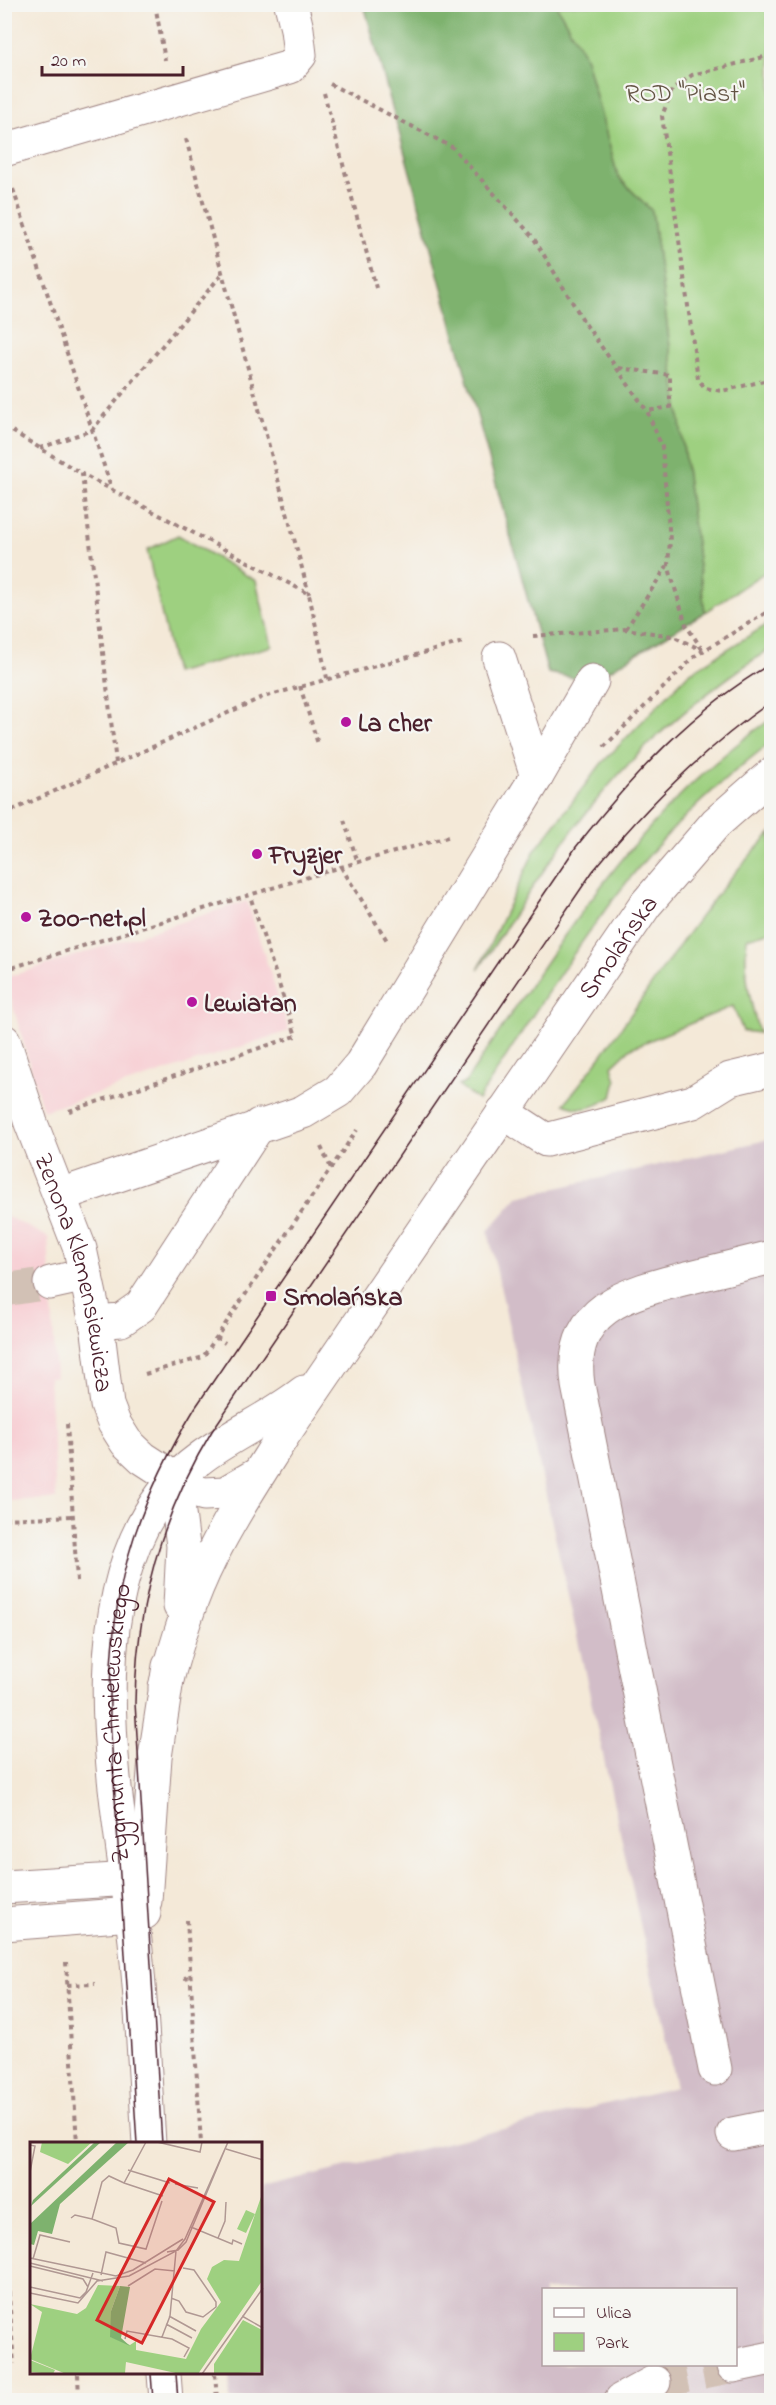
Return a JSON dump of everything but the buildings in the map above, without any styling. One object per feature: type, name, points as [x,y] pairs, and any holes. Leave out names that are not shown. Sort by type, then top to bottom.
[{"type":"street","points":[[4,150],[290,67],[300,55],[291,4]]},
{"type":"street","points":[[511,647],[537,776]]},
{"type":"street","points":[[60,1195],[259,1125],[303,1112],[338,1091],[361,1064],[411,978],[537,776],[592,681]]},
{"type":"street","name":"Smolańska","points":[[324,1376],[659,886],[716,823],[771,774]]},
{"type":"street","name":"Zenona Klemensiewicza","points":[[4,1041],[31,1123],[60,1195],[86,1275],[96,1322],[107,1405],[114,1424],[131,1448],[175,1480]]},
{"type":"street","points":[[503,1112],[546,1140],[693,1102],[730,1079],[771,1069]]},
{"type":"street","points":[[96,1322],[121,1320],[141,1306],[259,1125]]},
{"type":"street","points":[[715,2069],[578,1385],[577,1356],[587,1328],[608,1304],[646,1288],[771,1257]]},
{"type":"street","points":[[50,1283],[86,1275]]},
{"type":"street","name":"Zygmunta Chmielewskiego","points":[[165,1687],[183,1624],[201,1577],[230,1519],[324,1376]]},
{"type":"street","name":"Zygmunta Chmielewskiego","points":[[150,2142],[139,1980],[137,1879],[110,1718],[113,1621],[128,1559],[148,1517],[175,1480],[208,1452],[271,1415],[324,1376]]},
{"type":"street","name":"Zygmunta Chmielewskiego","points":[[175,1480],[194,1491],[215,1495],[232,1490],[258,1474]]},
{"type":"street","name":"Zygmunta Chmielewskiego","points":[[137,1879],[165,1687],[183,1585],[183,1546],[175,1480]]},
{"type":"street","points":[[4,1887],[137,1879]]},
{"type":"street","points":[[4,1924],[138,1914]]},
{"type":"street","points":[[733,2134],[771,2126]]},
{"type":"street","points":[[737,2365],[771,2358]]},
{"type":"street","points":[[164,2375],[166,2400]]},
{"type":"street","points":[[621,2400],[654,2382]]},
{"type":"path","points":[[155,4],[166,67]]},
{"type":"path","points":[[771,56],[692,75],[672,90],[662,116],[698,380],[705,388],[722,391],[771,379]]},
{"type":"path","points":[[320,78],[452,147],[533,237],[586,325],[646,411],[662,447],[670,540],[668,565],[686,625],[702,650]]},
{"type":"path","points":[[323,89],[375,288]]},
{"type":"path","points":[[184,128],[309,594],[327,678]]},
{"type":"path","points":[[11,183],[112,490]]},
{"type":"path","points":[[40,448],[92,430],[223,274]]},
{"type":"path","points":[[618,368],[670,375],[670,407],[646,411]]},
{"type":"path","points":[[4,434],[12,431],[82,474],[309,594]]},
{"type":"path","points":[[82,474],[116,763]]},
{"type":"path","points":[[626,629],[668,565]]},
{"type":"path","points":[[599,753],[676,672],[702,650],[771,609]]},
{"type":"path","points":[[511,647],[626,629],[672,636],[702,650]]},
{"type":"path","points":[[4,814],[263,697],[464,642]]},
{"type":"path","points":[[300,686],[318,744]]},
{"type":"path","points":[[344,820],[358,863]]},
{"type":"path","points":[[4,970],[341,867],[510,820]]},
{"type":"path","points":[[341,867],[411,978]]},
{"type":"path","points":[[31,1123],[296,1036],[250,896]]},
{"type":"path","points":[[139,1376],[203,1357],[363,1121]]},
{"type":"path","points":[[216,1337],[225,1343]]},
{"type":"path","points":[[4,1519],[73,1516]]},
{"type":"path","points":[[186,1912],[201,2142]]},
{"type":"path","points":[[184,1978],[190,1977]]},
{"type":"path","points":[[77,2142],[68,1985],[95,1984]]},
{"type":"path","points":[[4,2229],[14,2364]]},
{"type":"path","points":[[78,2375],[79,2400]]},
{"type":"path","points":[[215,2375],[217,2400]]},
{"type":"shaded area","points":[[247,901],[289,1031],[43,1111],[5,978]]},
{"type":"shaded area","points":[[771,1139],[771,2400],[230,2400],[229,2375],[262,2375],[262,2188],[676,2087],[488,1231],[518,1197]]},
{"type":"shaded area","points":[[4,1215],[48,1237],[56,1377],[49,1377],[56,1499],[5,1501]]},
{"type":"green space","points":[[364,5],[556,5],[585,56],[618,177],[652,211],[705,612],[592,681],[548,673]]},
{"type":"green space","name":"ROD \"Piast\"","points":[[556,5],[771,5],[771,568],[705,612],[652,211],[618,177],[585,56]]},
{"type":"green space","points":[[178,535],[256,581],[272,646],[175,673],[147,550]]},
{"type":"green space","points":[[771,622],[771,648],[723,681],[656,737],[596,801],[549,862],[478,970],[534,852],[601,764],[689,673]]},
{"type":"green space","points":[[771,719],[771,742],[689,813],[622,888],[558,977],[478,1100],[458,1086],[465,1083],[566,934],[639,840],[679,796],[723,756]]},
{"type":"green space","points":[[771,833],[771,931],[747,938],[746,951],[748,986],[759,1033],[743,1031],[733,1006],[631,1048],[612,1066],[616,1081],[612,1097],[600,1104],[589,1108],[577,1108],[564,1104],[689,932],[742,865]]},
{"type":"tunnel","points":[[4,1290],[50,1283]]},
{"type":"tunnel","points":[[654,2382],[733,2366]]},
{"type":"tram line","points":[[137,2142],[110,1718],[110,1674],[119,1594],[128,1557],[155,1483],[195,1408],[576,847],[619,795],[665,746],[716,701],[772,663]]},
{"type":"tram line","points":[[162,2142],[135,1703],[140,1631],[146,1596],[165,1528],[194,1463],[212,1431],[593,871],[676,780],[722,739],[772,701]]},
{"type":"tram line","points":[[151,2375],[153,2400]]},
{"type":"tram line","points":[[176,2375],[178,2400]]},
{"type":"place","name":"La cher","points":[[346,722]]},
{"type":"place","name":"Fryzjer","points":[[257,854]]},
{"type":"place","name":"Zoo-net.pl","points":[[26,917]]},
{"type":"place","name":"Lewiatan","points":[[192,1002]]},
{"type":"place","name":"Smolańska","points":[[271,1296]]}]
